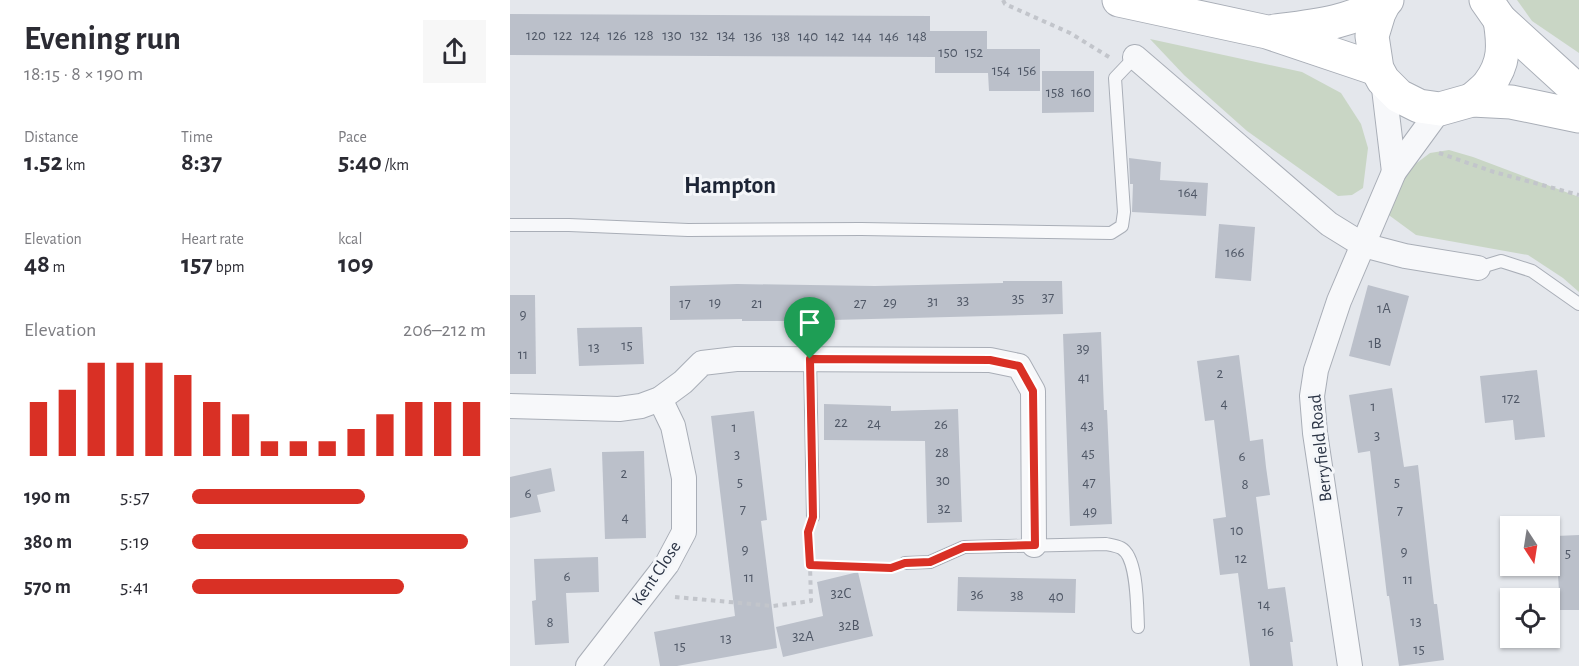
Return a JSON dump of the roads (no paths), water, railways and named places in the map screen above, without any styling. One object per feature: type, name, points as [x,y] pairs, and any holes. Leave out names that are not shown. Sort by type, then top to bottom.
[{"type":"main road","points":[[1119,0],[1267,32],[1380,75],[1399,96],[1419,106],[1440,109],[1472,100],[1511,102],[1579,116]]},
{"type":"main road","points":[[1267,32],[1320,26],[1352,18],[1386,1]]},
{"type":"main road","points":[[1380,75],[1372,36],[1379,13],[1386,1]]},
{"type":"main road","points":[[1493,10],[1579,92]]},
{"type":"main road","points":[[1472,100],[1489,85],[1500,65],[1504,43],[1493,10]]},
{"type":"street","points":[[1130,62],[1329,224],[1364,245],[1404,256],[1478,268]]},
{"type":"street","name":"Berryfield Road","points":[[1380,75],[1394,172]]},
{"type":"street","name":"Berryfield Road","points":[[1350,666],[1315,433],[1312,396],[1316,370],[1339,301],[1394,172],[1440,109]]},
{"type":"street","points":[[510,406],[619,408],[640,406],[660,399],[683,382],[702,363],[736,359],[990,360],[1019,366],[1033,391],[1035,545]]},
{"type":"street","name":"Kent Close","points":[[588,666],[667,564],[684,532],[684,478],[674,426],[660,399]]},
{"type":"lane","points":[[510,225],[688,230],[861,229],[1111,232],[1122,226],[1124,212],[1115,78],[1130,62]]},
{"type":"lane","points":[[1478,268],[1501,261],[1532,271],[1579,304]]},
{"type":"lane","points":[[810,359],[813,517]]},
{"type":"lane","points":[[905,563],[930,562],[964,547],[1106,544],[1121,548],[1129,556],[1133,571],[1138,627]]},
{"type":"district","name":"Hampton","points":[[730,185]]}]
